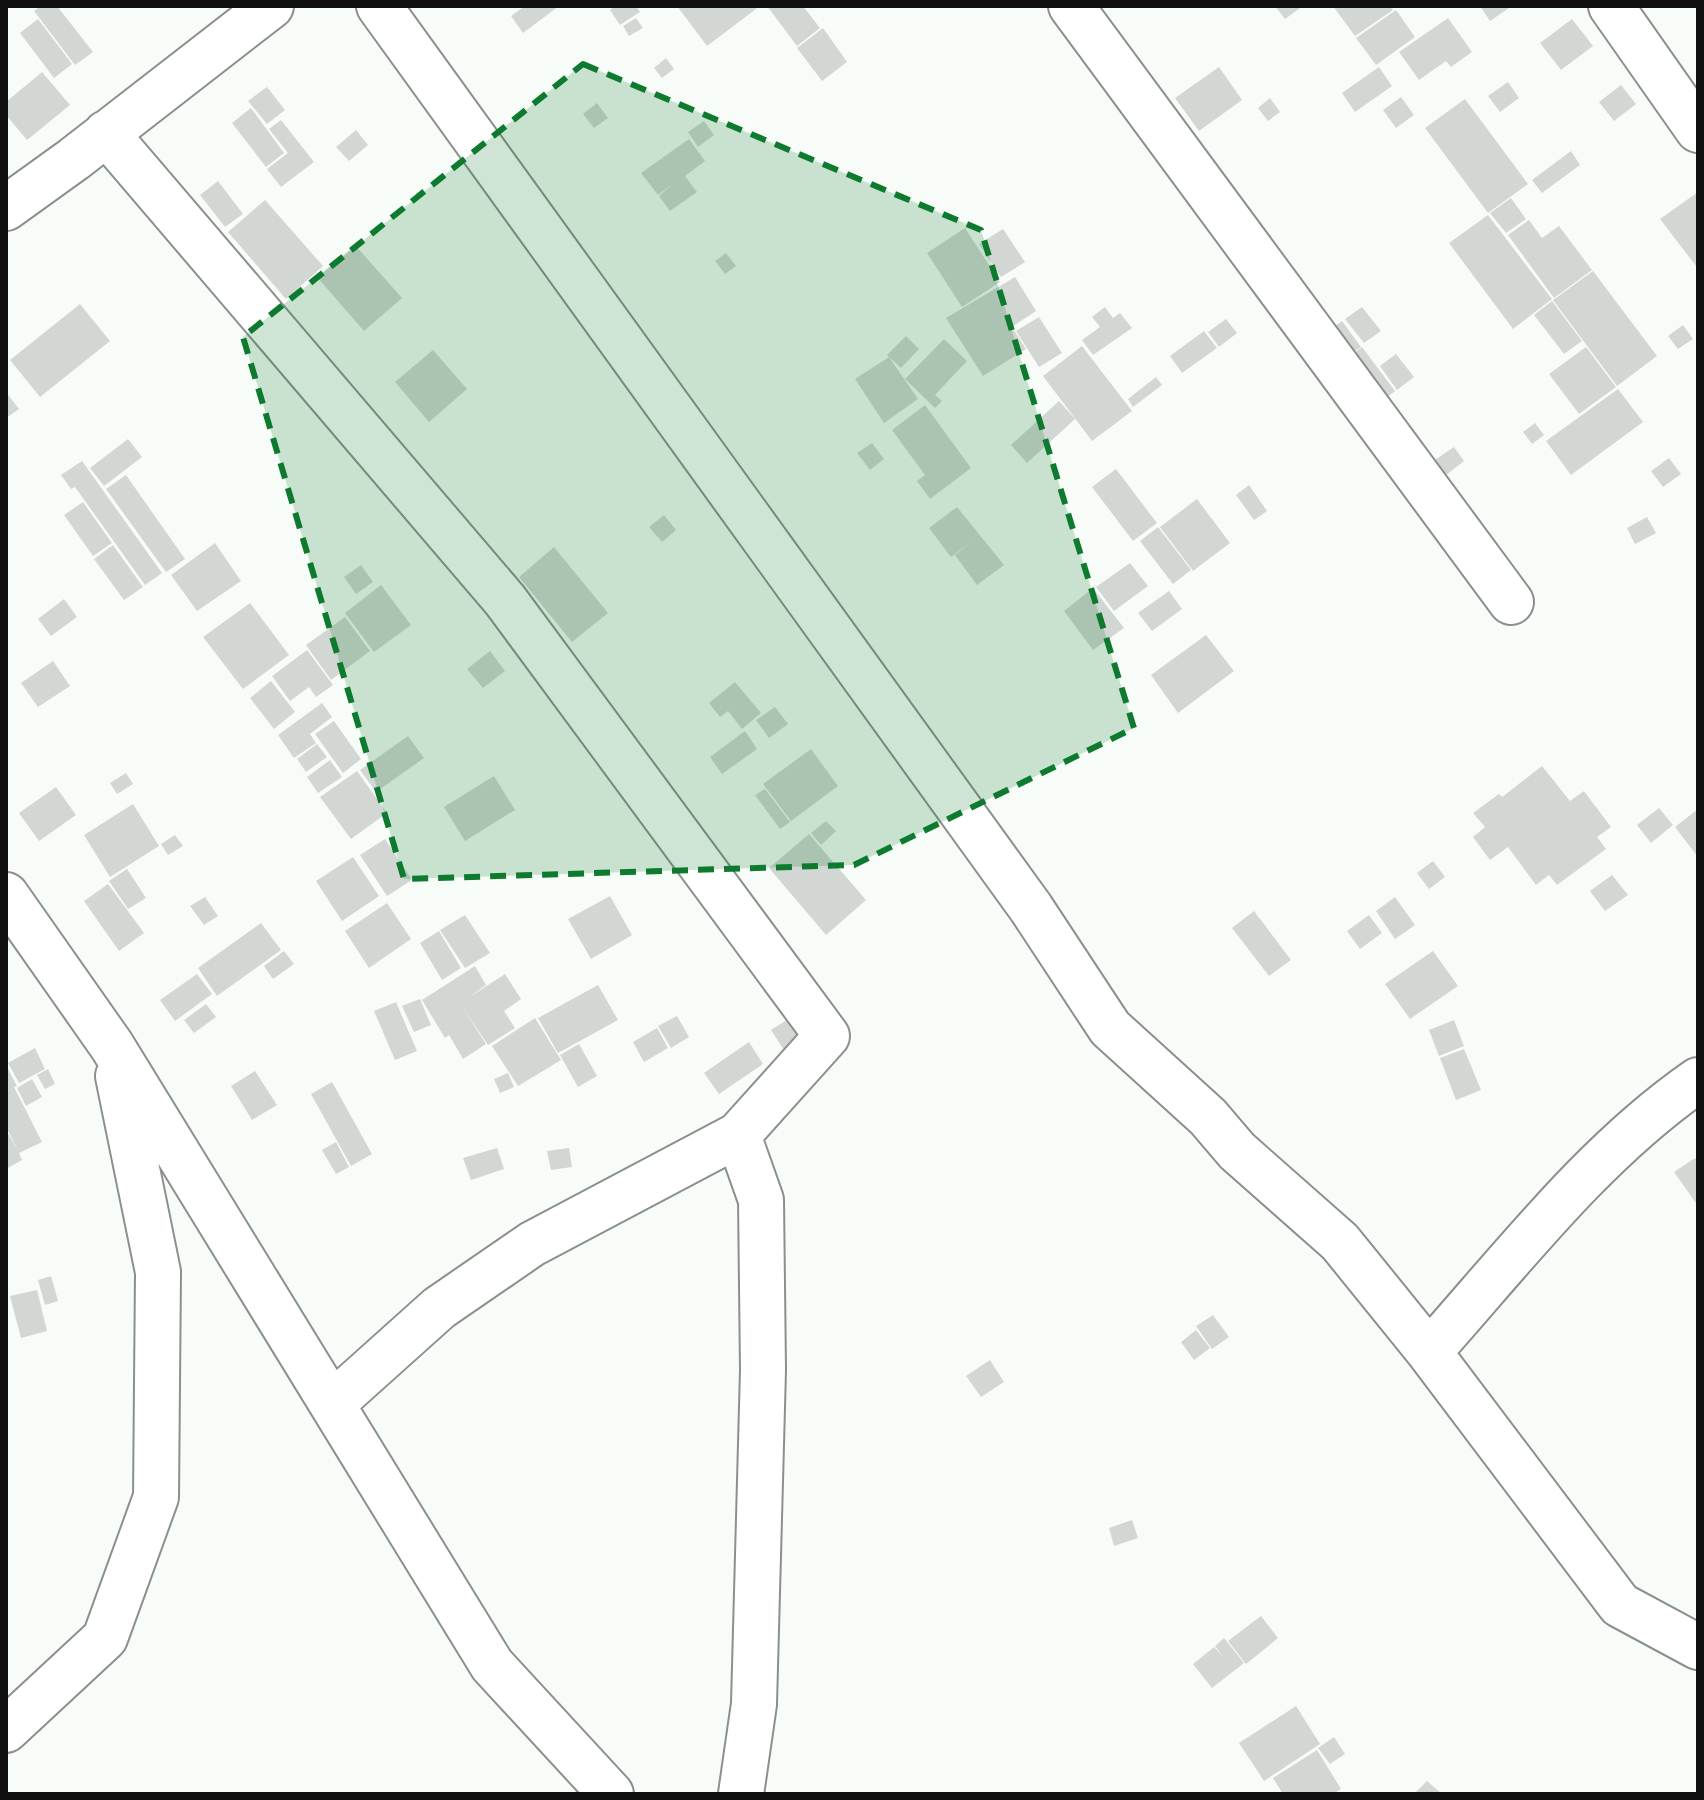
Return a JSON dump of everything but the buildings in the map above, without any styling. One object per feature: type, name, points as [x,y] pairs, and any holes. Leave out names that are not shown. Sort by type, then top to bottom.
[{"type":"street","points":[[6,208],[271,6]]},
{"type":"street","points":[[379,6],[1031,908],[1110,1028],[1208,1117],[1237,1151],[1340,1242],[1429,1352],[1620,1605],[1698,1647]]},
{"type":"street","points":[[1071,6],[1511,602]]},
{"type":"street","points":[[1611,6],[1698,130]]},
{"type":"street","points":[[106,133],[505,600],[827,1036],[738,1135],[532,1244],[439,1308],[332,1404]]},
{"type":"street","points":[[6,895],[112,1046],[492,1665],[611,1794]]},
{"type":"street","points":[[6,1730],[105,1638],[156,1497],[158,1272],[112,1046]]},
{"type":"street","points":[[1429,1352],[1595,1166],[1633,1130],[1698,1080]]},
{"type":"street","points":[[738,1135],[761,1200],[763,1370],[754,1704],[741,1794]]},
{"type":"highlighted area","points":[[583,64],[981,230],[1134,728],[854,865],[404,879],[243,337]]}]
